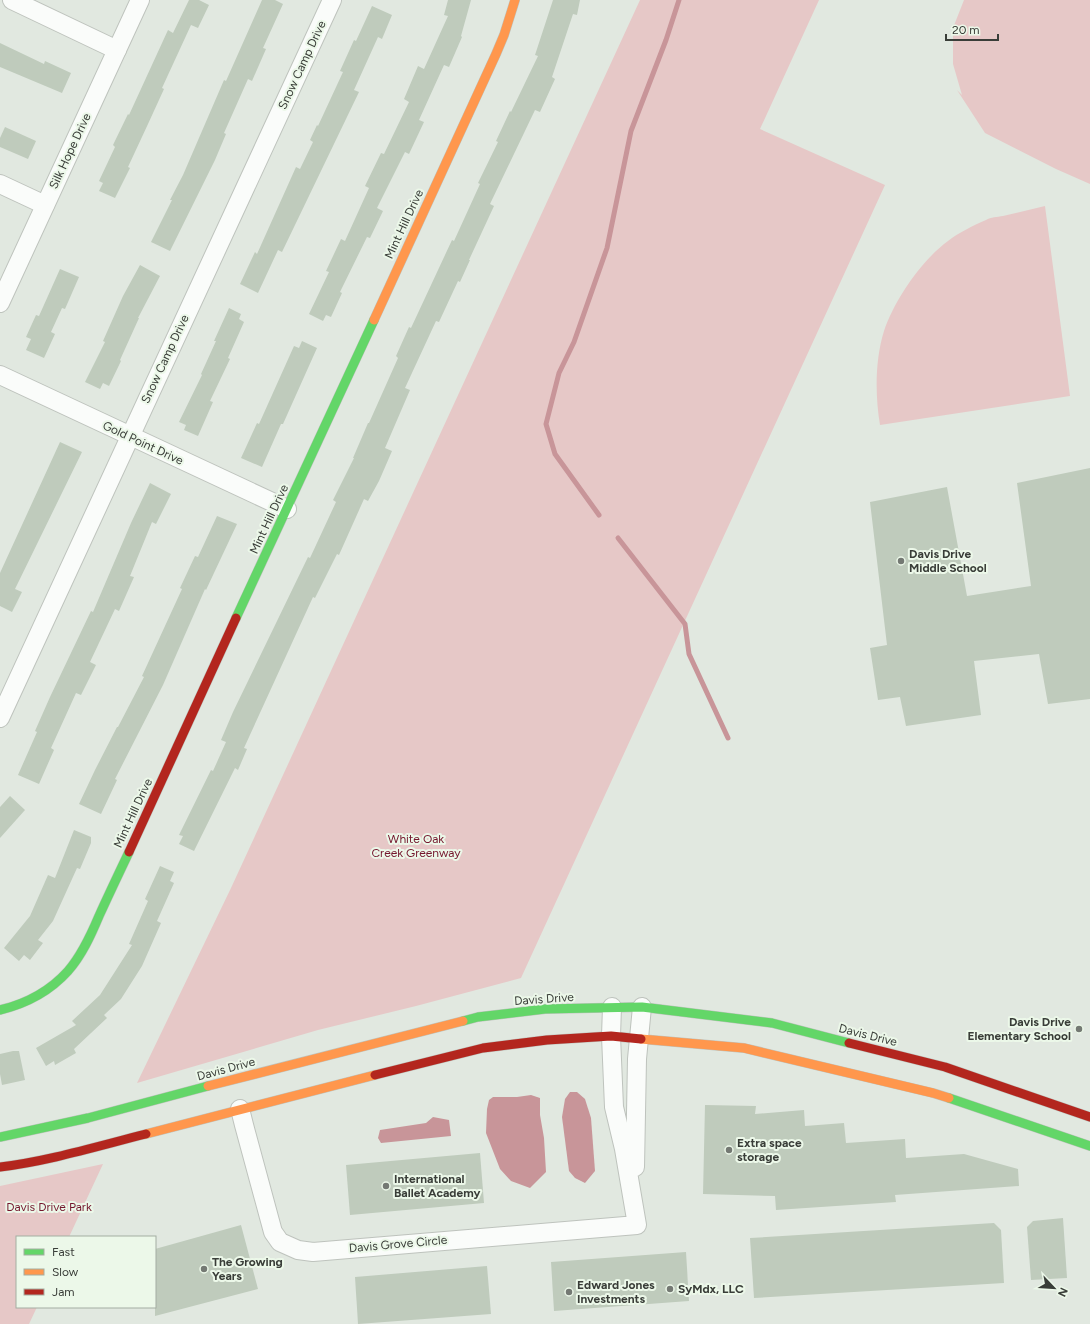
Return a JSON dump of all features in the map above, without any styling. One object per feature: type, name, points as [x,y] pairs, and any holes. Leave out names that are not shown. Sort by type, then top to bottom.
[{"type":"main road","name":"Mint Hill Drive","points":[[0,1010],[17,1006],[38,995],[66,972],[89,938],[496,54],[504,36],[515,0]]},
{"type":"main road","name":"Davis Drive","points":[[0,1137],[88,1118],[256,1073],[478,1017],[545,1009],[612,1006],[642,1007],[772,1023],[945,1067],[1090,1117]]},
{"type":"main road","points":[[0,1167],[16,1165],[91,1148],[483,1048],[548,1040],[611,1036],[744,1048],[775,1055],[934,1093],[1090,1146]]},
{"type":"street","points":[[12,0],[117,50]]},
{"type":"street","name":"Silk Hope Drive","points":[[0,303],[140,0]]},
{"type":"street","name":"Snow Camp Drive","points":[[0,718],[129,436],[332,0]]},
{"type":"street","points":[[0,184],[45,205]]},
{"type":"street","name":"Gold Point Drive","points":[[0,375],[287,509]]},
{"type":"street","name":"Davis Grove Circle","points":[[240,1109],[273,1232],[280,1242],[298,1250],[313,1252],[637,1225],[624,1149],[614,1107],[611,1036],[612,1006]]},
{"type":"street","name":"Davis Grove Circle","points":[[634,1204],[638,1038],[642,1007]]},
{"type":"green space","name":"White Oak Creek Greenway","points":[[640,0],[819,0],[760,129],[885,185],[521,978],[318,1030],[137,1083],[231,888]]},
{"type":"green space","points":[[964,0],[1090,0],[1090,184],[1056,169],[985,133],[957,90],[962,95],[953,64],[953,28]]},
{"type":"green space","points":[[1045,206],[1070,396],[880,425],[877,402],[877,366],[881,342],[895,306],[919,270],[938,249],[956,235],[971,227],[990,218]]},
{"type":"green space","name":"Davis Drive Park","points":[[103,1164],[69,1236],[16,1236],[16,1308],[37,1308],[29,1324],[0,1324],[0,1186]]},
{"type":"shaded area","points":[[570,1092],[577,1092],[585,1099],[591,1118],[595,1171],[585,1183],[575,1178],[569,1171],[562,1117],[565,1099]]},
{"type":"shaded area","points":[[531,1095],[540,1098],[540,1115],[544,1138],[546,1172],[530,1188],[511,1181],[500,1169],[486,1133],[489,1100],[493,1097],[517,1097]]},
{"type":"shaded area","points":[[433,1117],[449,1120],[451,1136],[381,1143],[378,1138],[380,1130],[426,1123]]},
{"type":"building","points":[[189,0],[199,0],[209,5],[198,28],[191,25],[162,88],[164,89],[128,167],[130,168],[115,198],[99,191],[103,183],[99,181],[115,147],[113,145],[128,114],[129,115],[168,30],[173,33]]},
{"type":"building","points":[[262,0],[275,0],[283,4],[263,48],[266,49],[252,81],[248,79],[224,133],[226,134],[215,160],[170,251],[151,242],[172,200],[170,200],[183,175],[224,80],[226,81]]},
{"type":"building","points":[[448,0],[471,0],[461,36],[462,37],[449,67],[444,65],[419,120],[424,122],[409,154],[405,152],[377,208],[383,211],[370,238],[367,237],[340,292],[342,293],[331,317],[326,315],[323,321],[309,314],[329,272],[326,271],[341,239],[345,241],[369,188],[365,186],[381,153],[384,154],[409,102],[404,99],[418,66],[424,69],[448,16],[444,15]]},
{"type":"building","points":[[553,0],[580,0],[577,15],[573,14],[552,77],[555,79],[540,112],[535,110],[490,204],[494,206],[460,282],[458,281],[439,322],[436,321],[405,388],[410,390],[385,448],[392,451],[379,481],[368,501],[364,499],[339,555],[337,554],[315,598],[313,597],[244,748],[247,749],[238,770],[235,768],[194,851],[179,844],[183,836],[179,835],[211,770],[213,771],[226,742],[221,740],[233,712],[308,557],[310,558],[336,502],[333,500],[354,458],[368,423],[398,358],[396,356],[409,327],[411,328],[452,240],[454,241],[480,184],[478,183],[498,142],[496,141],[538,56],[535,55]]},
{"type":"building","points":[[372,6],[392,15],[382,39],[378,37],[354,90],[359,92],[282,252],[278,250],[258,293],[240,284],[255,252],[257,254],[296,167],[300,169],[313,142],[310,140],[343,72],[340,71],[354,40],[356,41]]},
{"type":"building","points":[[0,43],[44,64],[45,61],[71,73],[62,93],[0,67]]},
{"type":"building","points":[[5,127],[36,141],[28,159],[0,147],[0,138]]},
{"type":"building","points":[[140,265],[160,276],[138,318],[120,360],[121,361],[109,386],[103,383],[100,389],[85,382],[105,342],[103,341],[123,296]]},
{"type":"building","points":[[60,269],[79,277],[65,309],[62,308],[51,332],[55,334],[44,358],[26,350],[31,339],[26,337],[36,315],[39,316]]},
{"type":"building","points":[[229,308],[241,314],[239,319],[244,322],[228,358],[230,359],[210,401],[213,402],[198,436],[184,430],[186,425],[179,422],[202,375],[201,374],[216,341],[214,341]]},
{"type":"building","points":[[302,341],[317,348],[262,467],[241,458],[257,423],[259,424],[294,346],[299,348]]},
{"type":"building","points":[[60,442],[82,452],[15,589],[22,592],[12,612],[0,606],[0,573]]},
{"type":"building","points":[[1090,468],[1090,699],[1048,704],[1039,654],[974,661],[981,715],[906,726],[900,697],[878,700],[870,648],[887,645],[870,502],[947,487],[967,596],[1031,586],[1017,483]]},
{"type":"building","points":[[150,483],[171,494],[156,524],[152,522],[130,576],[134,577],[119,611],[115,609],[90,662],[96,665],[81,695],[76,693],[51,748],[54,750],[39,784],[18,775],[37,732],[35,731],[50,697],[91,611],[93,612],[131,523]]},
{"type":"building","points":[[217,516],[237,524],[206,590],[205,589],[163,685],[115,779],[117,780],[101,814],[79,804],[117,727],[144,677],[142,676],[182,589],[180,588],[195,556],[198,557]]},
{"type":"building","points":[[10,796],[25,810],[0,838],[0,807]]},
{"type":"building","points":[[74,830],[91,837],[91,843],[80,869],[77,868],[53,921],[38,940],[43,943],[30,960],[24,955],[19,961],[4,948],[30,916],[48,875],[55,878]]},
{"type":"building","points":[[160,866],[174,872],[170,881],[174,883],[157,921],[161,923],[142,966],[121,999],[104,1015],[107,1018],[74,1049],[76,1053],[55,1065],[54,1061],[46,1066],[36,1048],[76,1025],[72,1021],[100,995],[132,945],[129,944],[148,901],[145,899]]},
{"type":"building","points":[[19,1051],[25,1080],[2,1085],[0,1074],[0,1054]]},
{"type":"building","points":[[705,1105],[756,1106],[755,1114],[804,1110],[805,1126],[844,1123],[846,1143],[905,1139],[906,1158],[964,1154],[1018,1169],[1019,1186],[895,1195],[896,1202],[776,1210],[775,1196],[703,1194]]},
{"type":"building","points":[[480,1153],[484,1203],[350,1215],[346,1165]]},
{"type":"building","points":[[1063,1218],[1067,1278],[1031,1280],[1027,1227],[1033,1221]]},
{"type":"building","points":[[994,1223],[1001,1230],[1004,1283],[754,1298],[750,1238]]},
{"type":"building","name":"The Growing Years","points":[[241,1225],[258,1289],[155,1316],[156,1249]]},
{"type":"building","points":[[686,1252],[689,1301],[554,1311],[551,1262]]},
{"type":"building","points":[[487,1266],[491,1314],[358,1324],[355,1277]]},
{"type":"waterway","points":[[599,515],[555,454],[546,424],[559,373],[574,342],[607,248],[631,131],[666,40],[679,0]]},
{"type":"waterway","points":[[618,538],[685,624],[689,654],[728,738]]},
{"type":"traffic: fast","points":[[236,618],[374,320]]},
{"type":"traffic: fast","points":[[0,1010],[37,996],[53,985],[68,971],[86,945],[129,852]]},
{"type":"traffic: fast","points":[[463,1021],[478,1017],[545,1009],[642,1007],[772,1023],[849,1043]]},
{"type":"traffic: fast","points":[[0,1137],[88,1118],[208,1086]]},
{"type":"traffic: fast","points":[[949,1098],[1090,1146]]},
{"type":"traffic: slow","points":[[374,320],[496,54],[504,35],[515,0]]},
{"type":"traffic: slow","points":[[208,1086],[463,1021]]},
{"type":"traffic: slow","points":[[641,1039],[744,1048],[949,1098]]},
{"type":"traffic: slow","points":[[146,1134],[375,1075]]},
{"type":"traffic: jam","points":[[129,852],[236,618]]},
{"type":"traffic: jam","points":[[375,1075],[483,1048],[547,1040],[611,1036],[641,1039]]},
{"type":"traffic: jam","points":[[849,1043],[945,1067],[1090,1117]]},
{"type":"traffic: jam","points":[[0,1167],[55,1157],[146,1134]]},
{"type":"place","name":"Davis Drive Middle School","points":[[901,561]]},
{"type":"place","name":"Davis Drive Elementary School","points":[[1079,1029]]},
{"type":"place","name":"Extra space storage","points":[[729,1150]]},
{"type":"place","name":"International Ballet Academy","points":[[386,1186]]},
{"type":"place","name":"The Growing Years","points":[[204,1269]]},
{"type":"place","name":"SyMdx, LLC","points":[[670,1289]]},
{"type":"place","name":"Edward Jones Investments","points":[[569,1292]]}]
